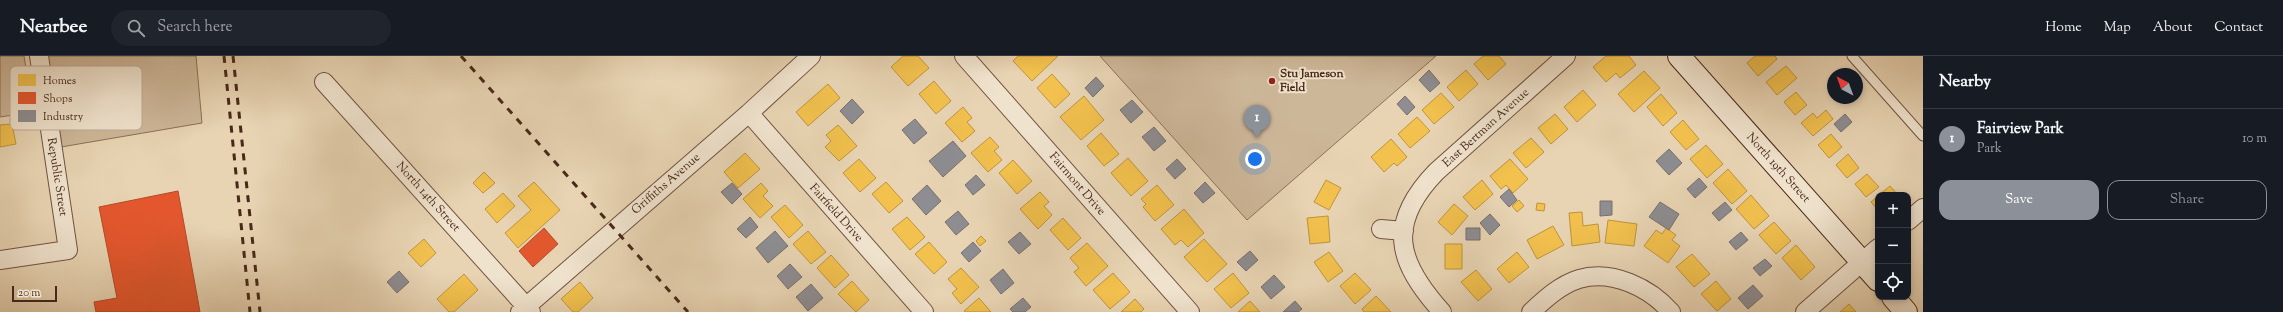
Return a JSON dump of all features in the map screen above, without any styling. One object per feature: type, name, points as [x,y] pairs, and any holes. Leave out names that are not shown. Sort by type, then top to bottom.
[{"type":"street","name":"Republic Street","points":[[39,56],[40,66]]},
{"type":"street","name":"Griffiths Avenue","points":[[526,310],[749,113],[811,56]]},
{"type":"street","name":"Fairmont Drive","points":[[964,56],[1190,312]]},
{"type":"street","name":"East Bertman Avenue","points":[[1442,312],[1416,282],[1402,245],[1411,204],[1421,188],[1436,172],[1566,56]]},
{"type":"street","name":"North 19th Street","points":[[1679,56],[1870,254],[1875,270]]},
{"type":"street","name":"North 14th Street","points":[[324,82],[526,310]]},
{"type":"street","name":"Fairfield Drive","points":[[749,113],[924,312]]},
{"type":"street","name":"Republic Street","points":[[0,260],[68,250],[50,130]]},
{"type":"street","points":[[1911,219],[1923,208]]},
{"type":"street","points":[[1381,229],[1404,231]]},
{"type":"street","points":[[1805,312],[1870,254]]},
{"type":"street","points":[[1531,312],[1560,288],[1580,279],[1596,277],[1626,281],[1640,287],[1671,312]]},
{"type":"street","points":[[1896,300],[1906,312]]},
{"type":"lane","points":[[1852,56],[1923,136]]},
{"type":"shaded area","points":[[0,56],[24,56],[26,66],[10,66],[10,115],[0,117]]},
{"type":"shaded area","points":[[46,56],[196,56],[202,123],[61,147],[58,130],[142,130],[142,66],[48,66]]},
{"type":"shaded area","points":[[1100,56],[1436,56],[1247,220]]},
{"type":"building: Homes","points":[[903,56],[918,56],[929,68],[908,86],[891,67]]},
{"type":"building: Homes","points":[[1018,56],[1058,56],[1032,81],[1013,61]]},
{"type":"building: Homes","points":[[1483,56],[1499,56],[1506,64],[1488,80],[1474,64]]},
{"type":"building: Homes","points":[[1606,56],[1629,56],[1636,65],[1620,78],[1616,73],[1606,82],[1593,67]]},
{"type":"building: Homes","points":[[1755,56],[1775,56],[1777,59],[1758,76],[1747,63]]},
{"type":"building: Homes","points":[[1786,66],[1797,78],[1777,95],[1766,82]]},
{"type":"building: Homes","points":[[1466,70],[1478,84],[1459,101],[1447,87]]},
{"type":"building: Homes","points":[[1644,71],[1660,88],[1634,112],[1618,94]]},
{"type":"building: Homes","points":[[1052,74],[1070,94],[1055,108],[1037,88]]},
{"type":"building: Homes","points":[[934,81],[951,101],[936,114],[919,94]]},
{"type":"building: Homes","points":[[828,84],[840,98],[808,126],[796,112]]},
{"type":"building: Homes","points":[[1583,90],[1596,105],[1577,122],[1564,107]]},
{"type":"building: Homes","points":[[1796,92],[1807,105],[1795,115],[1784,102]]},
{"type":"building: Homes","points":[[1441,93],[1454,107],[1434,124],[1422,110]]},
{"type":"building: Homes","points":[[1661,94],[1677,113],[1663,126],[1647,107]]},
{"type":"building: Homes","points":[[1084,96],[1104,120],[1081,140],[1060,117]]},
{"type":"building: Homes","points":[[963,107],[972,118],[967,122],[975,131],[962,142],[945,123]]},
{"type":"building: Homes","points":[[1826,110],[1833,119],[1813,136],[1801,123],[1813,113],[1817,118]]},
{"type":"building: Homes","points":[[1555,114],[1568,129],[1551,144],[1538,128]]},
{"type":"building: Homes","points":[[1417,117],[1430,131],[1410,148],[1398,134]]},
{"type":"building: Homes","points":[[1683,120],[1699,139],[1686,150],[1670,132]]},
{"type":"building: Homes","points":[[10,124],[10,130],[13,130],[16,144],[0,147],[0,125]]},
{"type":"building: Homes","points":[[838,125],[857,146],[839,161],[825,147],[831,141],[826,135]]},
{"type":"building: Homes","points":[[1101,133],[1119,154],[1104,166],[1087,146]]},
{"type":"building: Homes","points":[[1831,134],[1842,147],[1829,158],[1818,145]]},
{"type":"building: Homes","points":[[990,137],[999,147],[994,151],[1002,160],[988,172],[971,153]]},
{"type":"building: Homes","points":[[1531,138],[1544,152],[1526,168],[1513,153]]},
{"type":"building: Homes","points":[[1391,139],[1407,157],[1397,166],[1394,163],[1384,172],[1371,157]]},
{"type":"building: Homes","points":[[1706,145],[1723,164],[1707,178],[1690,159]]},
{"type":"building: Homes","points":[[745,153],[760,169],[738,188],[724,172]]},
{"type":"building: Homes","points":[[1848,154],[1859,168],[1847,178],[1836,165]]},
{"type":"building: Homes","points":[[1128,158],[1148,181],[1131,196],[1111,173]]},
{"type":"building: Homes","points":[[859,159],[876,178],[860,192],[843,173]]},
{"type":"building: Homes","points":[[1510,159],[1528,179],[1513,193],[1506,185],[1501,189],[1490,176]]},
{"type":"building: Homes","points":[[1013,160],[1032,181],[1017,194],[999,173]]},
{"type":"building: Homes","points":[[1728,169],[1747,191],[1732,204],[1713,183]]},
{"type":"building: Homes","points":[[484,172],[495,183],[483,193],[473,183]]},
{"type":"building: Homes","points":[[1867,174],[1879,187],[1866,197],[1855,184]]},
{"type":"building: Homes","points":[[1326,180],[1341,188],[1329,210],[1314,202]]},
{"type":"building: Homes","points":[[1482,180],[1493,194],[1475,210],[1463,197]]},
{"type":"building: Homes","points":[[534,182],[560,210],[518,248],[505,233],[531,210],[518,196]]},
{"type":"building: Homes","points":[[886,182],[903,201],[889,213],[872,194]]},
{"type":"building: Homes","points":[[761,183],[768,191],[763,196],[773,206],[760,218],[743,199]]},
{"type":"building: Homes","points":[[1157,185],[1174,205],[1155,221],[1143,207],[1146,204],[1141,199]]},
{"type":"building: Homes","points":[[1890,186],[1895,192],[1883,192]]},
{"type":"building: Homes","points":[[1040,192],[1049,202],[1044,206],[1052,215],[1038,229],[1020,209]]},
{"type":"building: Homes","points":[[503,193],[515,206],[497,223],[485,209]]},
{"type":"building: Homes","points":[[1751,195],[1769,216],[1754,229],[1736,209]]},
{"type":"building: Homes","points":[[1875,199],[1875,207],[1871,202]]},
{"type":"building: Homes","points":[[1519,200],[1524,206],[1517,212],[1512,206]]},
{"type":"building: Homes","points":[[1537,203],[1545,204],[1544,211],[1536,210]]},
{"type":"building: Homes","points":[[1454,204],[1468,216],[1452,235],[1438,222]]},
{"type":"building: Homes","points":[[785,205],[803,225],[789,238],[771,217]]},
{"type":"building: Homes","points":[[1184,209],[1204,233],[1188,247],[1181,240],[1175,245],[1161,229]]},
{"type":"building: Homes","points":[[1582,212],[1583,226],[1598,224],[1600,242],[1572,246],[1569,213]]},
{"type":"building: Homes","points":[[1328,216],[1330,242],[1310,244],[1307,218]]},
{"type":"building: Homes","points":[[907,217],[925,237],[910,250],[892,229]]},
{"type":"building: Homes","points":[[1063,218],[1081,238],[1068,250],[1050,230]]},
{"type":"building: Homes","points":[[1608,220],[1637,224],[1634,246],[1605,243]]},
{"type":"building: Homes","points":[[1774,222],[1791,241],[1776,254],[1759,235]]},
{"type":"building: Homes","points":[[1553,226],[1564,245],[1537,259],[1527,240]]},
{"type":"building: Homes","points":[[1666,228],[1676,235],[1672,240],[1680,246],[1668,263],[1644,246],[1656,230],[1662,234]]},
{"type":"building: Homes","points":[[808,231],[826,252],[811,264],[793,244]]},
{"type":"building: Homes","points":[[981,236],[986,241],[980,246],[976,241]]},
{"type":"building: Homes","points":[[424,239],[436,253],[421,267],[408,253]]},
{"type":"building: Homes","points":[[1204,239],[1227,264],[1207,282],[1184,257]]},
{"type":"building: Homes","points":[[929,242],[947,262],[934,274],[915,254]]},
{"type":"building: Homes","points":[[1087,243],[1108,266],[1086,286],[1074,272],[1079,268],[1070,258]]},
{"type":"building: Homes","points":[[1445,244],[1462,244],[1462,269],[1445,269]]},
{"type":"building: Homes","points":[[1796,245],[1815,267],[1801,280],[1782,258]]},
{"type":"building: Homes","points":[[1329,252],[1343,271],[1328,282],[1314,262]]},
{"type":"building: Homes","points":[[1517,252],[1529,267],[1509,283],[1497,269]]},
{"type":"building: Homes","points":[[1692,254],[1710,274],[1694,287],[1676,267]]},
{"type":"building: Homes","points":[[831,255],[849,275],[835,288],[817,268]]},
{"type":"building: Homes","points":[[961,268],[979,287],[961,304],[952,293],[957,289],[948,279]]},
{"type":"building: Homes","points":[[1476,270],[1492,289],[1478,301],[1461,282]]},
{"type":"building: Homes","points":[[1113,273],[1130,292],[1110,309],[1093,290]]},
{"type":"building: Homes","points":[[1233,273],[1249,293],[1231,308],[1214,289]]},
{"type":"building: Homes","points":[[1355,273],[1371,290],[1355,304],[1340,286]]},
{"type":"building: Homes","points":[[464,274],[478,290],[454,312],[449,312],[437,299]]},
{"type":"building: Homes","points":[[852,281],[869,300],[856,312],[838,294]]},
{"type":"building: Homes","points":[[1716,281],[1731,299],[1717,311],[1701,294]]},
{"type":"building: Homes","points":[[580,282],[593,298],[578,312],[573,312],[561,299]]},
{"type":"building: Homes","points":[[1376,296],[1391,312],[1364,312],[1362,309]]},
{"type":"building: Homes","points":[[979,298],[991,312],[964,311]]},
{"type":"building: Homes","points":[[1135,299],[1144,309],[1141,312],[1121,312]]},
{"type":"building: Homes","points":[[1250,301],[1260,312],[1238,312]]},
{"type":"building: Homes","points":[[1849,304],[1856,312],[1840,312]]},
{"type":"building: Shops","points":[[178,191],[200,312],[96,312],[94,302],[117,298],[99,207]]},
{"type":"building: Shops","points":[[544,228],[558,244],[533,267],[519,251]]},
{"type":"building: Industry","points":[[1429,70],[1440,83],[1430,92],[1419,80]]},
{"type":"building: Industry","points":[[1096,77],[1104,86],[1093,97],[1085,88]]},
{"type":"building: Industry","points":[[1405,96],[1415,107],[1407,115],[1397,104]]},
{"type":"building: Industry","points":[[852,99],[864,112],[852,124],[840,111]]},
{"type":"building: Industry","points":[[1132,100],[1143,112],[1131,123],[1120,110]]},
{"type":"building: Industry","points":[[1845,114],[1852,122],[1841,132],[1834,124]]},
{"type":"building: Industry","points":[[915,119],[927,133],[914,144],[902,130]]},
{"type":"building: Industry","points":[[1154,127],[1166,141],[1154,151],[1142,137]]},
{"type":"building: Industry","points":[[953,141],[966,156],[943,177],[929,161]]},
{"type":"building: Industry","points":[[1669,149],[1682,163],[1669,175],[1656,161]]},
{"type":"building: Industry","points":[[1177,159],[1186,169],[1175,179],[1166,169]]},
{"type":"building: Industry","points":[[976,175],[985,185],[973,195],[965,185]]},
{"type":"building: Industry","points":[[1699,178],[1707,187],[1695,198],[1687,189]]},
{"type":"building: Industry","points":[[1205,182],[1215,193],[1203,203],[1194,193]]},
{"type":"building: Industry","points":[[732,183],[742,194],[732,204],[721,192]]},
{"type":"building: Industry","points":[[927,185],[941,201],[926,215],[912,199]]},
{"type":"building: Industry","points":[[1509,189],[1517,200],[1509,207],[1500,197]]},
{"type":"building: Industry","points":[[1600,201],[1612,201],[1612,215],[1600,216]]},
{"type":"building: Industry","points":[[1660,202],[1679,214],[1669,230],[1649,217]]},
{"type":"building: Industry","points":[[1725,202],[1732,210],[1719,221],[1712,213]]},
{"type":"building: Industry","points":[[958,211],[969,224],[956,235],[945,222]]},
{"type":"building: Industry","points":[[1490,214],[1500,225],[1490,235],[1480,223]]},
{"type":"building: Industry","points":[[750,217],[758,227],[746,238],[737,229]]},
{"type":"building: Industry","points":[[1466,228],[1480,228],[1480,240],[1466,240]]},
{"type":"building: Industry","points":[[775,231],[788,246],[768,263],[756,248]]},
{"type":"building: Industry","points":[[1020,232],[1031,244],[1019,254],[1008,242]]},
{"type":"building: Industry","points":[[1741,232],[1748,240],[1736,250],[1729,242]]},
{"type":"building: Industry","points":[[973,242],[981,251],[969,262],[961,253]]},
{"type":"building: Industry","points":[[1250,251],[1258,260],[1246,271],[1237,262]]},
{"type":"building: Industry","points":[[1765,259],[1772,266],[1760,276],[1753,268]]},
{"type":"building: Industry","points":[[790,264],[802,277],[788,289],[777,276]]},
{"type":"building: Industry","points":[[1003,269],[1014,283],[1001,294],[990,280]]},
{"type":"building: Industry","points":[[399,271],[409,282],[397,293],[387,282]]},
{"type":"building: Industry","points":[[1274,275],[1285,287],[1271,299],[1261,287]]},
{"type":"building: Industry","points":[[811,284],[823,298],[808,311],[796,297]]},
{"type":"building: Industry","points":[[1753,285],[1763,296],[1748,309],[1738,298]]},
{"type":"building: Industry","points":[[1023,298],[1031,307],[1025,312],[1013,312],[1010,309]]},
{"type":"building: Industry","points":[[1295,301],[1302,309],[1298,312],[1283,312]]},
{"type":"railway","points":[[224,56],[250,312]]},
{"type":"railway","points":[[233,56],[260,312]]},
{"type":"railway","points":[[461,56],[688,312]]},
{"type":"place","name":"Stu Jameson Field","points":[[1272,81]]},
{"type":"place","name":"Fairview Park","points":[[1257,138]]}]
